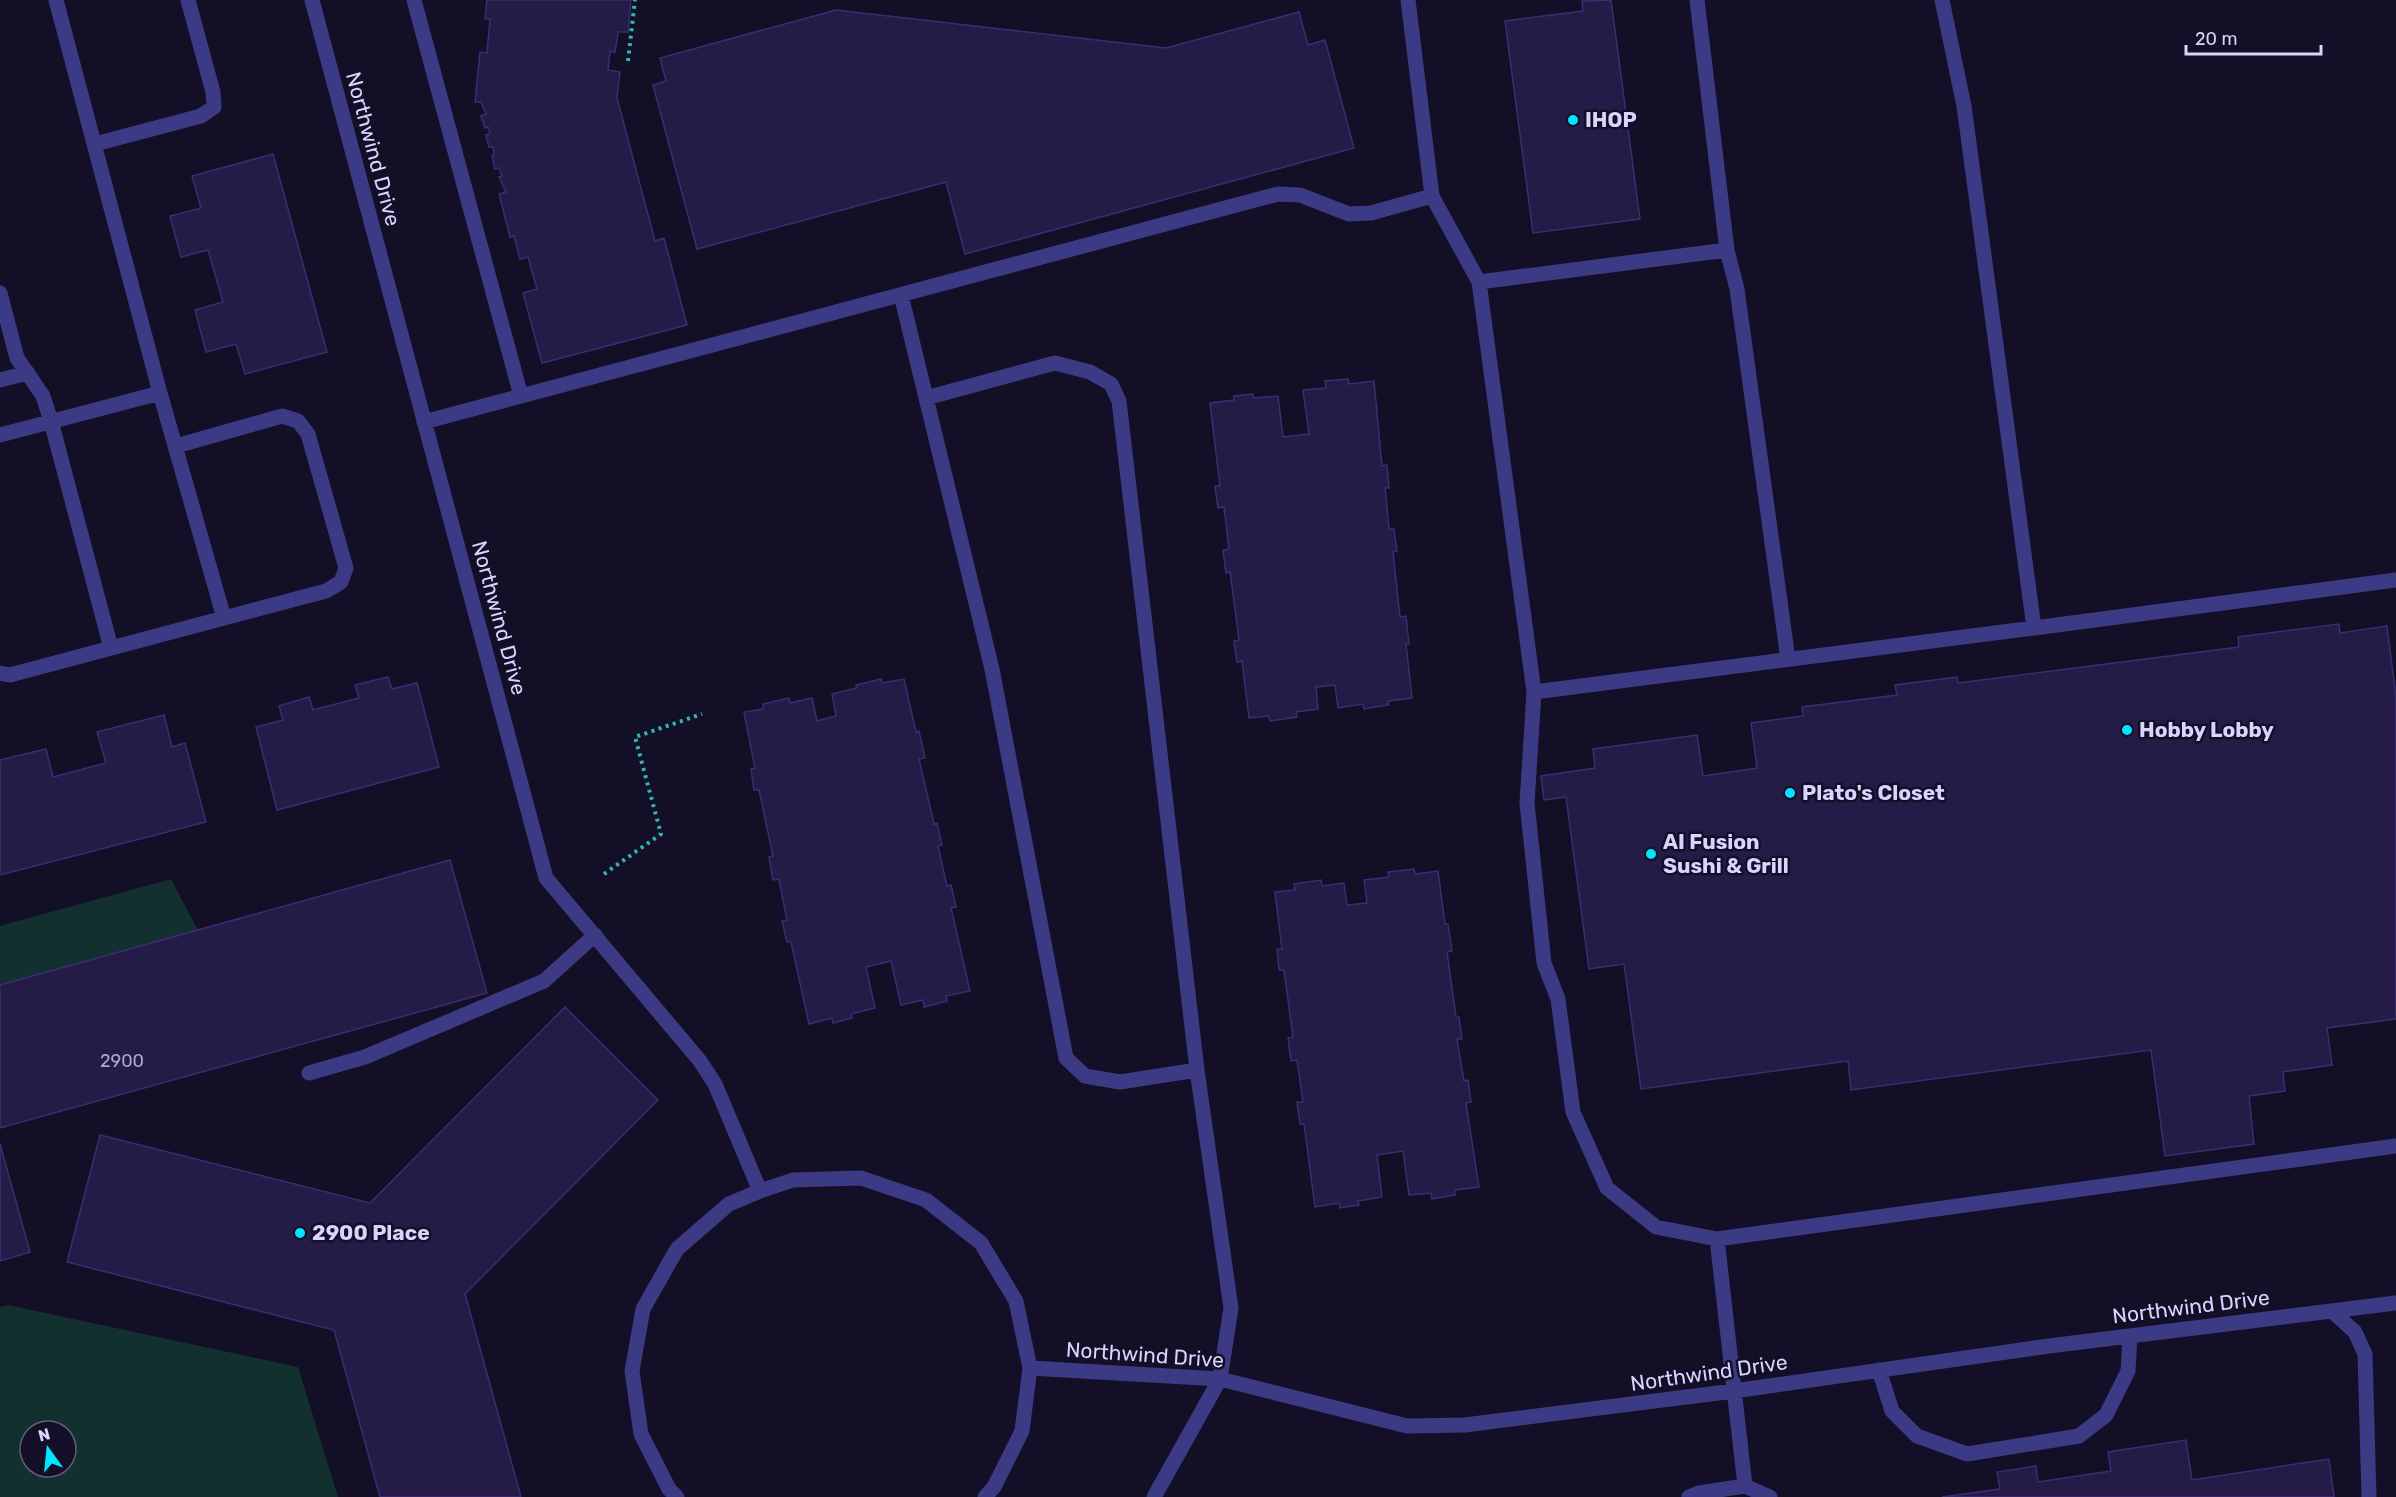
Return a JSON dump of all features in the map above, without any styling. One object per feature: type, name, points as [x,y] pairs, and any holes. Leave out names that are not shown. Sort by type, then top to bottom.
[{"type":"street","points":[[56,0],[160,393],[224,618]]},
{"type":"street","points":[[95,144],[201,116],[214,107],[213,92],[188,0]]},
{"type":"street","name":"Northwind Drive","points":[[312,0],[546,878],[700,1061],[715,1084],[760,1191]]},
{"type":"street","points":[[414,0],[521,396]]},
{"type":"street","points":[[1408,0],[1432,196],[1479,282],[1534,692],[1527,803],[1544,963],[1558,999],[1573,1112],[1607,1188],[1656,1227],[1717,1239],[2396,1146]]},
{"type":"street","points":[[1697,0],[1726,250],[1737,289],[1788,659]]},
{"type":"street","points":[[1942,0],[1964,106],[2034,628]]},
{"type":"street","points":[[424,422],[1278,194],[1300,195],[1349,214],[1371,213],[1432,196]]},
{"type":"street","points":[[1479,282],[1726,250]]},
{"type":"street","points":[[0,293],[17,358],[43,396],[51,421],[111,648]]},
{"type":"street","points":[[900,295],[992,669],[1066,1058],[1085,1076],[1120,1082],[1197,1070]]},
{"type":"street","points":[[926,398],[1054,363],[1090,372],[1111,384],[1119,401],[1197,1070],[1231,1308],[1220,1379],[1162,1494]]},
{"type":"street","points":[[0,380],[28,373]]},
{"type":"street","points":[[0,435],[160,393]]},
{"type":"street","points":[[0,673],[10,675],[326,591],[341,582],[346,568],[308,434],[298,421],[282,417],[176,446]]},
{"type":"street","points":[[1534,692],[2396,579]]},
{"type":"street","points":[[309,1073],[365,1057],[544,981],[595,935]]},
{"type":"street","points":[[677,1497],[669,1490],[641,1434],[632,1371],[643,1309],[677,1249],[729,1204],[760,1191],[793,1180],[861,1178],[927,1200],[981,1243],[1016,1301],[1030,1368],[1022,1431],[994,1487],[985,1497]]},
{"type":"street","points":[[1717,1239],[1745,1486]]},
{"type":"street","name":"Northwind Drive","points":[[1030,1368],[1220,1379],[1407,1426],[1465,1425],[1734,1391],[2130,1336],[2396,1303]]},
{"type":"street","points":[[2332,1311],[2355,1332],[2366,1354],[2368,1497]]},
{"type":"street","points":[[1879,1370],[1892,1411],[1917,1436],[1967,1454],[2079,1436],[2106,1415],[2128,1371],[2130,1336]]},
{"type":"street","points":[[1689,1497],[1699,1493],[1745,1486],[1770,1497]]},
{"type":"path","points":[[628,61],[635,0]]},
{"type":"path","points":[[604,874],[661,834],[635,737],[702,714]]},
{"type":"green space","points":[[171,879],[213,959],[0,1021],[0,926]]},
{"type":"green space","points":[[8,1305],[298,1367],[338,1497],[0,1497],[0,1307]]},
{"type":"building","points":[[487,0],[631,0],[628,32],[618,32],[615,52],[610,51],[608,70],[620,72],[617,98],[655,241],[664,238],[687,325],[542,363],[523,293],[537,289],[528,257],[520,259],[514,236],[510,237],[499,194],[506,192],[499,177],[502,176],[499,168],[495,169],[492,156],[493,147],[489,147],[486,135],[490,133],[488,127],[485,128],[481,116],[486,114],[481,102],[475,102],[480,52],[487,53],[490,19],[485,19]]},
{"type":"building","name":"IHOP","points":[[1611,0],[1640,219],[1533,233],[1505,21],[1583,11],[1582,1]]},
{"type":"building","points":[[836,10],[1166,48],[1299,12],[1308,45],[1325,40],[1354,148],[965,254],[946,182],[697,249],[653,85],[666,81],[660,58]]},
{"type":"building","points":[[273,154],[327,352],[245,374],[236,344],[206,352],[195,310],[223,302],[208,250],[181,257],[170,216],[201,208],[192,176]]},
{"type":"building","points":[[1348,379],[1349,384],[1374,381],[1382,466],[1387,465],[1389,488],[1385,488],[1389,529],[1394,529],[1397,551],[1393,552],[1400,617],[1406,616],[1409,644],[1406,644],[1412,698],[1388,701],[1389,705],[1364,709],[1363,704],[1338,708],[1335,685],[1316,687],[1318,709],[1296,712],[1297,717],[1270,721],[1269,716],[1249,718],[1242,661],[1237,662],[1234,641],[1239,640],[1230,572],[1226,573],[1223,550],[1229,549],[1224,507],[1218,508],[1215,486],[1220,486],[1210,403],[1234,400],[1234,396],[1253,394],[1253,398],[1278,396],[1283,437],[1309,434],[1303,390],[1326,388],[1325,381]]},
{"type":"building","points":[[2339,624],[2340,633],[2387,626],[2396,697],[2396,1019],[2327,1028],[2332,1065],[2283,1072],[2285,1091],[2249,1096],[2254,1144],[2165,1156],[2151,1050],[1851,1090],[1848,1061],[1641,1089],[1624,964],[1589,969],[1566,797],[1544,800],[1541,776],[1595,768],[1593,749],[1697,735],[1703,776],[1757,768],[1751,723],[1803,716],[1802,707],[1897,695],[1895,685],[1957,677],[1958,683],[2239,647],[2238,637]]},
{"type":"building","points":[[388,677],[392,689],[417,683],[439,767],[277,810],[256,727],[283,720],[279,706],[309,697],[313,710],[359,698],[355,685]]},
{"type":"building","points":[[881,679],[882,683],[904,679],[916,732],[919,731],[925,758],[919,759],[934,824],[937,823],[942,845],[938,846],[947,886],[951,885],[956,907],[951,908],[970,991],[946,996],[947,1001],[924,1007],[923,1000],[901,1005],[891,961],[866,967],[875,1008],[851,1014],[852,1018],[833,1023],[832,1018],[809,1024],[791,942],[787,942],[782,921],[787,920],[779,879],[773,880],[769,857],[773,856],[759,790],[754,790],[751,769],[755,768],[744,712],[763,709],[763,704],[789,698],[790,703],[812,698],[817,721],[836,716],[832,694]]},
{"type":"building","points":[[164,715],[172,747],[185,743],[206,822],[0,875],[0,760],[46,749],[53,777],[106,763],[97,732]]},
{"type":"building","points":[[450,860],[487,993],[0,1128],[0,985]]},
{"type":"building","points":[[1414,869],[1415,874],[1438,871],[1445,924],[1448,924],[1452,951],[1447,952],[1456,1017],[1459,1017],[1462,1039],[1457,1039],[1464,1081],[1468,1080],[1471,1102],[1466,1103],[1479,1187],[1455,1190],[1455,1195],[1432,1199],[1431,1193],[1409,1195],[1403,1151],[1377,1155],[1382,1197],[1358,1201],[1359,1205],[1340,1208],[1339,1203],[1315,1207],[1304,1124],[1300,1124],[1297,1102],[1303,1102],[1297,1060],[1291,1061],[1288,1038],[1293,1037],[1284,970],[1279,970],[1277,949],[1282,949],[1275,892],[1295,890],[1294,884],[1321,880],[1322,886],[1344,883],[1347,905],[1367,903],[1364,880],[1389,877],[1388,872]]},
{"type":"building","name":"2900 Place","points":[[565,1007],[658,1100],[465,1294],[521,1497],[380,1497],[334,1330],[67,1262],[100,1135],[370,1203]]},
{"type":"building","points":[[0,1144],[30,1252],[0,1261]]},
{"type":"building","points":[[2186,1440],[2192,1480],[2329,1459],[2334,1497],[1942,1497],[2000,1489],[1997,1472],[2036,1466],[2038,1482],[2111,1471],[2108,1452]]},
{"type":"place","name":"IHOP","points":[[1573,120]]},
{"type":"place","name":"Hobby Lobby","points":[[2127,730]]},
{"type":"place","name":"Plato's Closet","points":[[1790,793]]},
{"type":"place","name":"AI Fusion Sushi & Grill","points":[[1651,854]]},
{"type":"place","name":"2900 Place","points":[[300,1233]]}]
